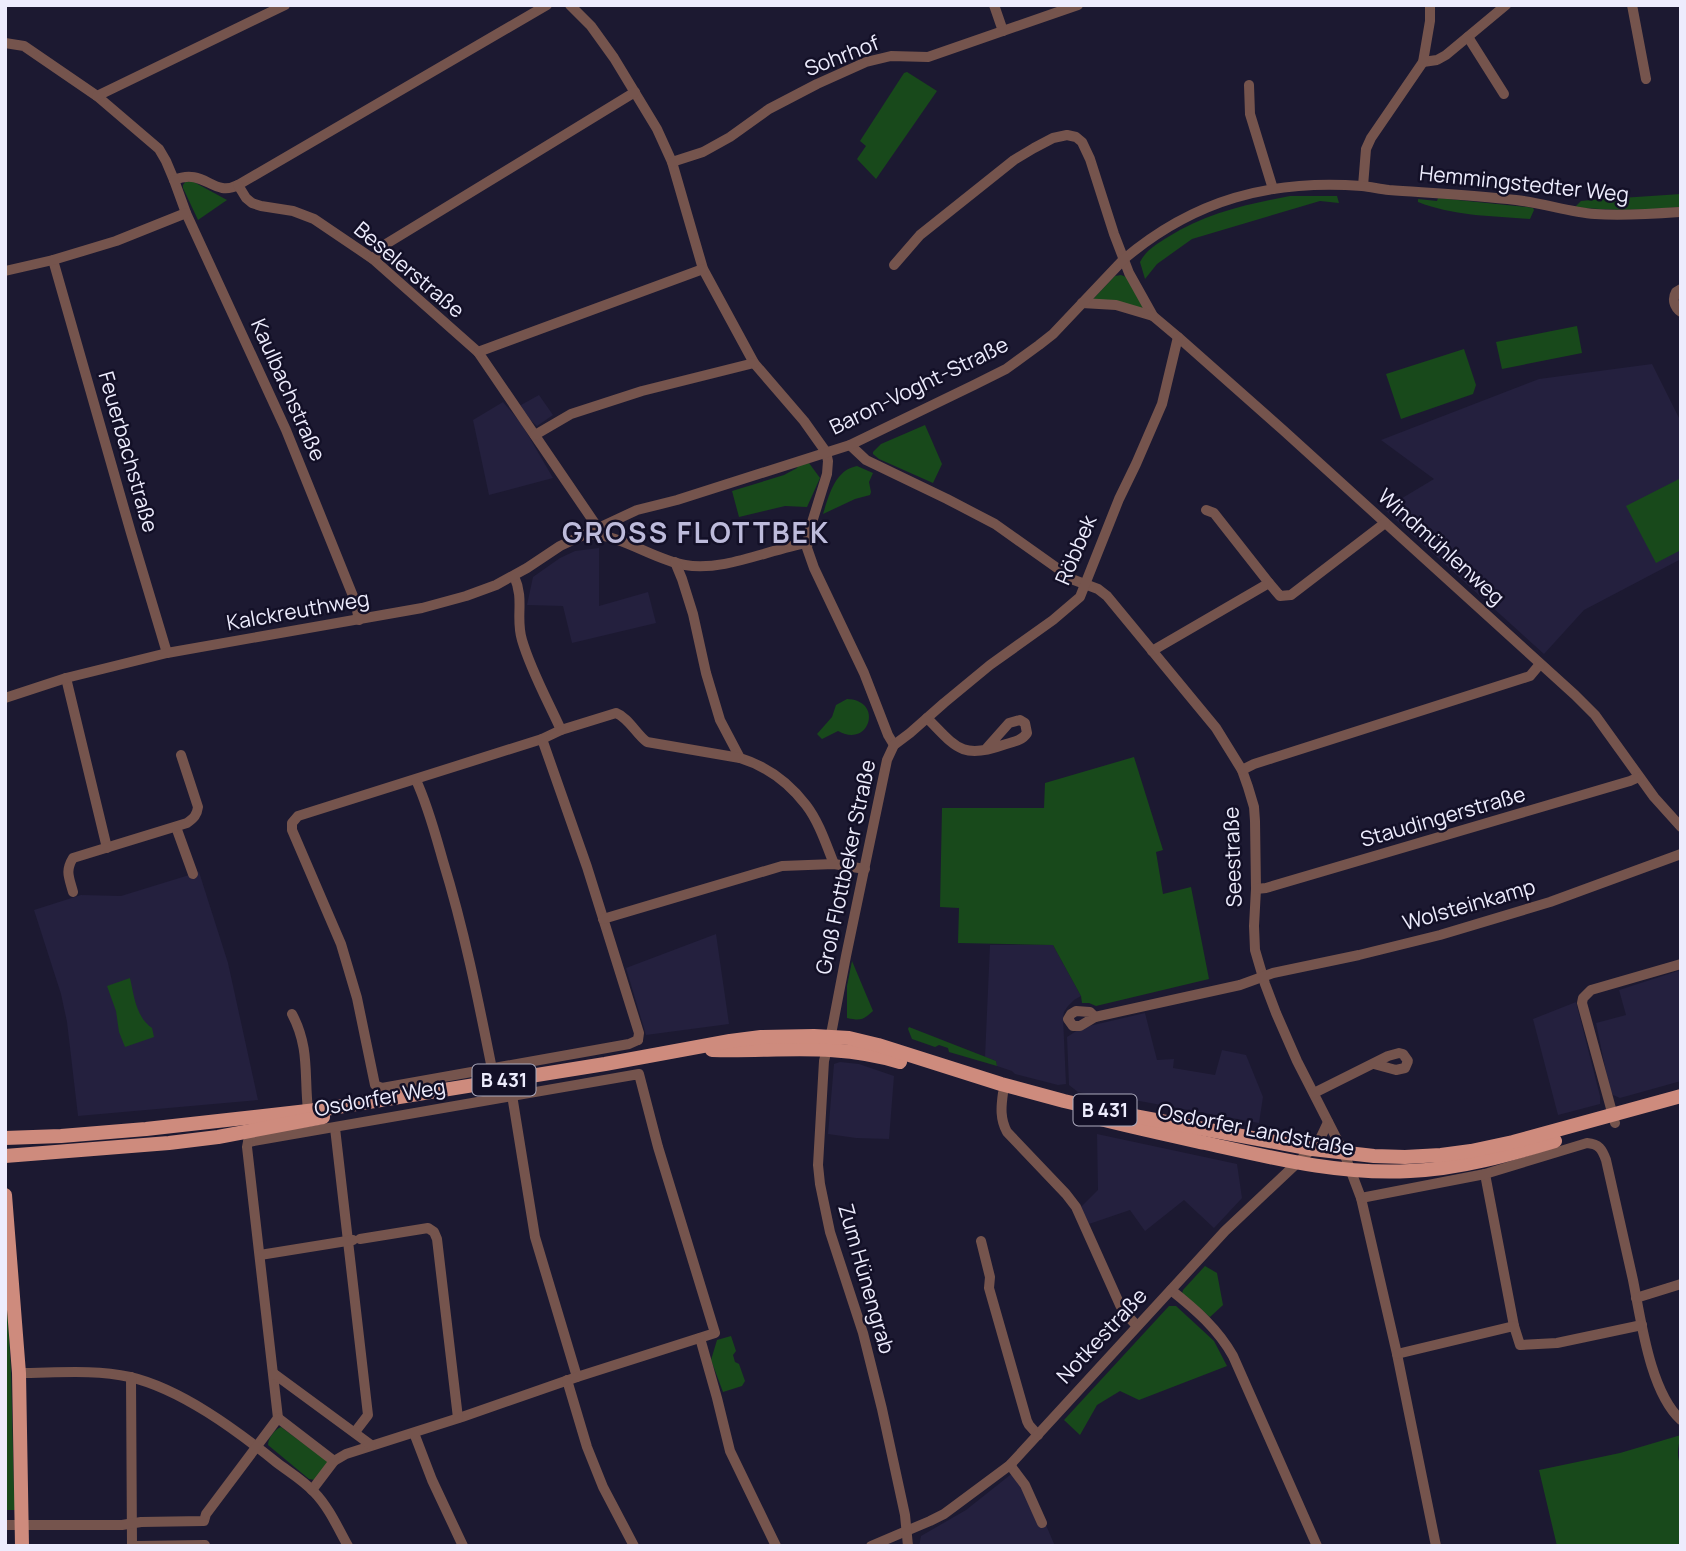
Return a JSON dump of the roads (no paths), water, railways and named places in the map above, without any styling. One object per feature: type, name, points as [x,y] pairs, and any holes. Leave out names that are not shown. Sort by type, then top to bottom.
[{"type":"main road","name":"Osdorfer Weg","points":[[5,1138],[146,1129],[349,1105],[761,1037],[829,1042]]},
{"type":"main road","name":"Osdorfer Landstraße","points":[[829,1042],[849,1038],[878,1045],[1001,1084],[1107,1111],[1344,1153],[1405,1157],[1471,1151],[1681,1105]]},
{"type":"main road","name":"Osdorfer Landstraße","points":[[829,1042],[1116,1124],[1297,1163],[1351,1170],[1412,1171],[1466,1164],[1516,1152],[1681,1096]]},
{"type":"main road","name":"Osdorfer Weg","points":[[5,1156],[169,1143],[230,1135],[325,1116],[349,1105]]},
{"type":"main road","points":[[5,1195],[19,1373],[22,1546]]},
{"type":"street","points":[[97,96],[285,5]]},
{"type":"street","points":[[5,43],[24,46],[97,96],[159,149],[174,180],[184,176],[198,176],[219,188],[232,188],[547,5]]},
{"type":"street","points":[[570,5],[591,26],[614,58],[657,129],[672,162],[703,269],[721,305],[754,363],[804,421],[826,452],[828,461],[827,474],[807,543],[726,563],[695,566],[675,562],[603,535],[586,534]]},
{"type":"street","points":[[994,5],[1003,31]]},
{"type":"street","name":"Sohrhof","points":[[672,162],[703,152],[730,137],[769,109],[866,62],[891,56],[928,57],[1078,5]]},
{"type":"street","points":[[1363,186],[1366,149],[1371,138],[1423,62],[1430,5]]},
{"type":"street","points":[[1423,62],[1437,60],[1506,5]]},
{"type":"street","points":[[1632,5],[1646,79]]},
{"type":"street","points":[[1468,37],[1504,94]]},
{"type":"street","points":[[1249,85],[1250,114],[1273,190]]},
{"type":"street","points":[[373,260],[386,244],[635,92]]},
{"type":"street","name":"Windmühlenweg","points":[[894,265],[920,235],[1014,160],[1045,142],[1067,135],[1078,138],[1086,150],[1129,273],[1153,316],[1595,715],[1654,797],[1681,827]]},
{"type":"street","name":"Kaulbachstraße","points":[[174,180],[186,213],[286,430],[350,589],[359,620]]},
{"type":"street","name":"Beselerstraße","points":[[238,185],[246,198],[253,203],[293,211],[314,219],[373,260],[478,352],[598,528]]},
{"type":"street","name":"Baron-Voght-Straße","points":[[586,534],[642,508],[677,500],[850,445],[981,382],[1024,357],[1053,334],[1124,259],[1156,234],[1187,216],[1226,199],[1250,193],[1307,186],[1363,186]]},
{"type":"street","name":"Hemmingstedter Weg","points":[[1363,186],[1519,200],[1582,213],[1647,215],[1681,212]]},
{"type":"street","points":[[5,271],[116,241],[186,213]]},
{"type":"street","name":"Feuerbachstraße","points":[[53,260],[167,653]]},
{"type":"street","points":[[478,352],[703,269]]},
{"type":"street","points":[[1681,289],[1676,292],[1674,300],[1681,312]]},
{"type":"street","name":"Windmühlenweg","points":[[1082,303],[1116,305],[1153,316]]},
{"type":"street","name":"Röbbek","points":[[894,745],[990,665],[1080,597],[1119,499],[1162,404],[1178,337]]},
{"type":"street","points":[[535,435],[571,414],[642,391],[754,363]]},
{"type":"street","name":"Seestraße","points":[[850,445],[866,460],[995,524],[1073,580],[1098,589],[1107,596],[1216,729],[1242,770],[1254,807],[1255,950],[1262,976],[1287,1038],[1344,1153],[1361,1198],[1397,1354],[1436,1546]]},
{"type":"street","points":[[1206,510],[1214,513],[1280,596],[1291,595],[1385,523]]},
{"type":"street","points":[[622,516],[619,532],[622,541]]},
{"type":"street","name":"Kalckreuthweg","points":[[5,698],[66,678],[167,653],[442,603],[481,591],[514,576],[560,546],[586,534]]},
{"type":"street","name":"Groß Flottbeker Straße","points":[[807,543],[812,562],[858,659],[894,745],[887,760],[829,1042]]},
{"type":"street","points":[[675,562],[693,614],[720,720],[740,758]]},
{"type":"street","points":[[514,576],[520,591],[522,641],[561,730]]},
{"type":"street","points":[[1152,651],[1269,583]]},
{"type":"street","points":[[1242,770],[1530,676],[1540,664]]},
{"type":"street","points":[[66,678],[107,848]]},
{"type":"street","points":[[492,1069],[454,895],[425,799],[416,780],[618,713],[640,736],[652,744],[740,758],[768,769],[806,805],[816,821],[834,864]]},
{"type":"street","points":[[927,718],[958,748],[968,751],[985,750]]},
{"type":"street","points":[[542,739],[587,867],[639,1033],[638,1040],[659,1054]]},
{"type":"street","points":[[73,892],[68,874],[68,866],[73,858],[176,827],[193,819],[198,807],[181,755]]},
{"type":"street","name":"Staudingerstraße","points":[[1256,889],[1451,835],[1639,777]]},
{"type":"street","name":"Osdorfer Weg","points":[[416,780],[298,817],[292,823],[292,830],[341,944],[357,998],[375,1085],[382,1088],[629,1044],[638,1040]]},
{"type":"street","points":[[176,827],[193,874]]},
{"type":"street","name":"Wolsteinkamp","points":[[1095,1017],[1240,985],[1262,976],[1390,948],[1475,925],[1550,902],[1681,854]]},
{"type":"street","points":[[603,919],[782,866],[834,864],[865,869]]},
{"type":"street","points":[[1614,1119],[1582,1003],[1583,998],[1591,990],[1681,964]]},
{"type":"street","points":[[292,1014],[306,1055],[309,1110]]},
{"type":"street","name":"Zum Hünengrab","points":[[829,1042],[822,1079],[818,1145],[820,1184],[830,1232],[863,1333],[883,1409],[906,1531]]},
{"type":"street","points":[[1314,1093],[1374,1064]]},
{"type":"street","name":"Osdorfer Weg","points":[[248,1142],[639,1074],[658,1147],[715,1333],[700,1338]]},
{"type":"street","points":[[1003,1093],[1001,1114],[1007,1132],[1076,1207],[1120,1305],[1137,1326]]},
{"type":"street","points":[[512,1095],[535,1237],[587,1447],[603,1487],[634,1546]]},
{"type":"street","points":[[1312,1149],[1328,1122]]},
{"type":"street","points":[[335,1128],[355,1240],[368,1415],[355,1433]]},
{"type":"street","points":[[131,1377],[134,1546],[206,1545],[206,1514],[278,1418],[248,1142],[230,1135]]},
{"type":"street","points":[[1361,1198],[1485,1174],[1587,1143],[1599,1146],[1606,1160],[1642,1325],[1659,1386],[1665,1401],[1681,1420]]},
{"type":"street","name":"Notkestraße","points":[[871,1546],[954,1508],[1010,1465],[1225,1231],[1312,1149]]},
{"type":"street","points":[[1485,1174],[1520,1345],[1557,1343],[1642,1325]]},
{"type":"street","points":[[260,1255],[428,1228],[434,1232],[458,1418]]},
{"type":"street","points":[[981,1241],[990,1277],[989,1288],[1027,1421],[1038,1435]]},
{"type":"street","points":[[1636,1298],[1681,1284]]},
{"type":"street","points":[[1171,1290],[1214,1327],[1225,1341],[1317,1546]]},
{"type":"street","points":[[1397,1354],[1514,1326]]},
{"type":"street","points":[[312,1490],[334,1461],[346,1454],[700,1338],[730,1451],[776,1546]]},
{"type":"street","points":[[19,1373],[77,1371],[131,1377],[146,1381],[202,1409],[234,1429],[312,1490],[348,1546]]},
{"type":"street","points":[[273,1373],[371,1446]]},
{"type":"street","points":[[278,1418],[334,1461]]},
{"type":"street","points":[[414,1433],[432,1480],[463,1546]]},
{"type":"street","points":[[1010,1465],[1025,1485],[1042,1523]]},
{"type":"street","points":[[5,1525],[204,1521]]},
{"type":"street","points":[[906,1531],[908,1546]]},
{"type":"district","name":"GROSS FLOTTBEK","points":[[696,533]]}]
